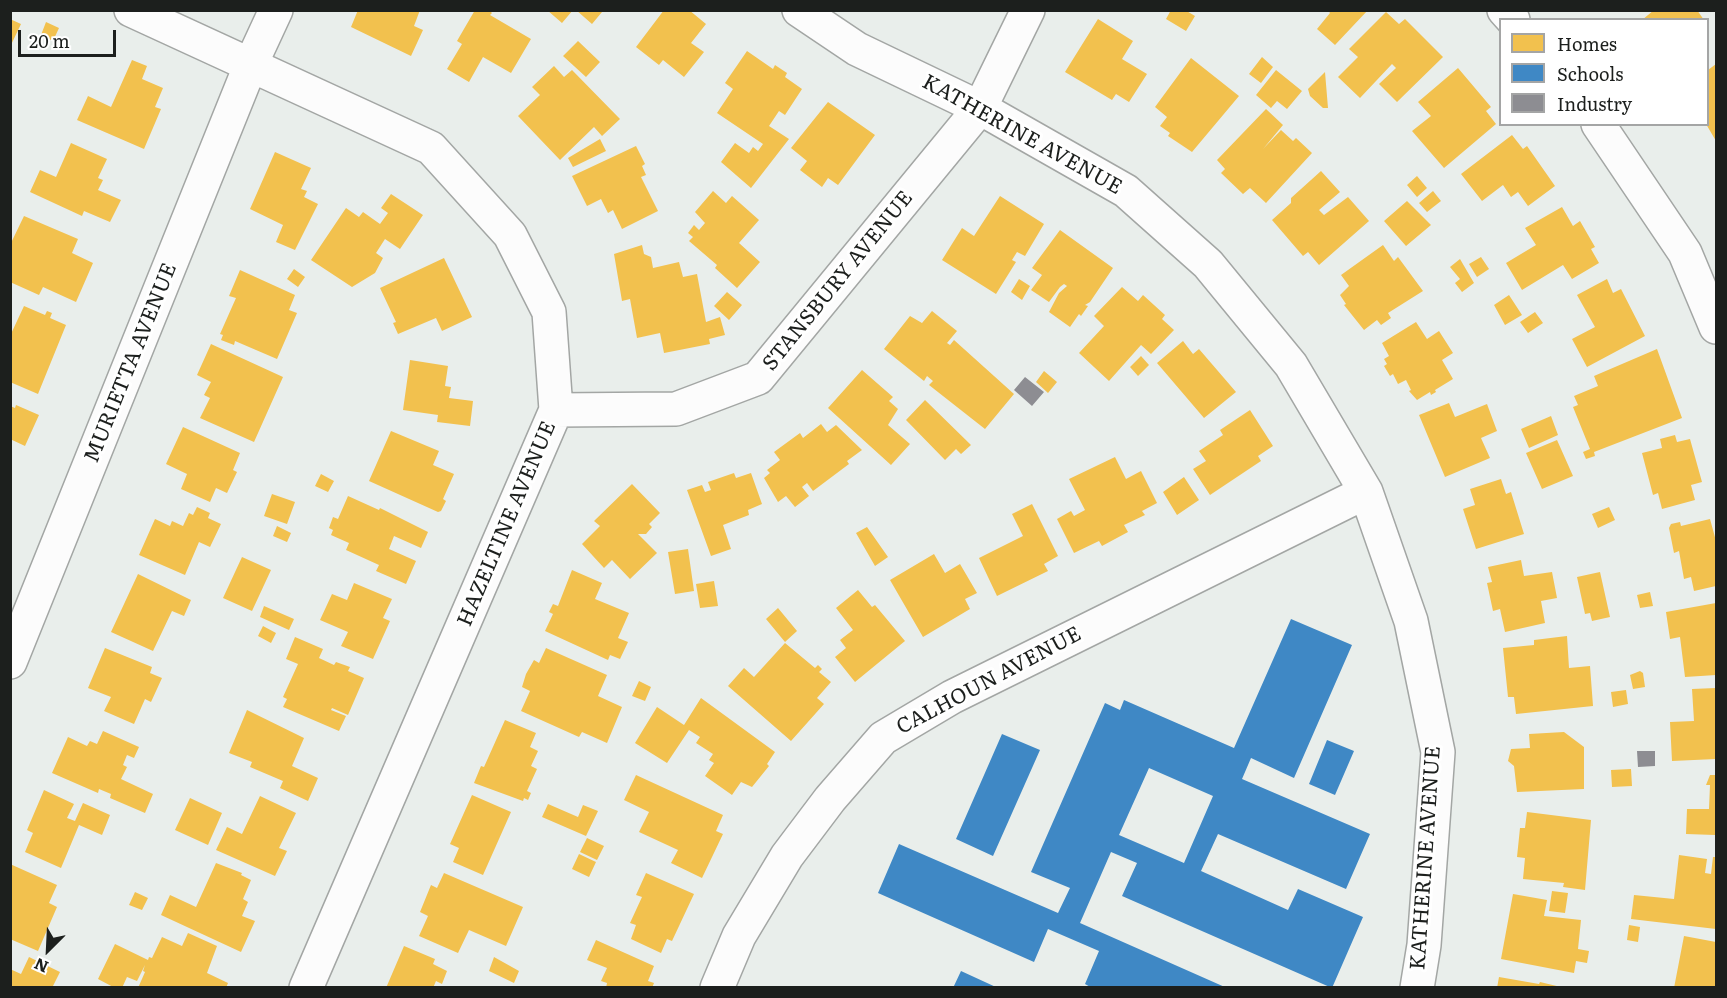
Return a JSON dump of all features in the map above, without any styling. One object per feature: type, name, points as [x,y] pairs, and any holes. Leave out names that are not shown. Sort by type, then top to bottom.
[{"type":"street","name":"HAZELTINE AVENUE","points":[[131,10],[431,148],[510,235],[549,312],[556,410],[306,987]]},
{"type":"street","points":[[251,64],[276,10]]},
{"type":"street","name":"KATHERINE AVENUE","points":[[799,10],[857,49],[980,108],[1126,190],[1208,264],[1291,365],[1366,492],[1411,621],[1438,752],[1424,945],[1417,987]]},
{"type":"street","name":"STANSBURY AVENUE","points":[[556,410],[676,409],[758,378],[980,108],[1028,10]]},
{"type":"street","name":"MURIETTA AVENUE","points":[[10,662],[251,64]]},
{"type":"street","points":[[1599,126],[1685,253],[1716,327]]},
{"type":"street","name":"CALHOUN AVENUE","points":[[717,987],[739,936],[788,856],[830,799],[883,738],[952,697],[1366,492]]},
{"type":"building: Homes","points":[[358,10],[420,10],[414,26],[423,30],[411,56],[351,27]]},
{"type":"building: Homes","points":[[475,10],[489,10],[492,13],[490,15],[531,39],[511,73],[483,57],[469,82],[447,69],[462,44],[457,41]]},
{"type":"building: Homes","points":[[547,10],[573,10],[562,23]]},
{"type":"building: Homes","points":[[576,10],[600,10],[602,12],[592,24]]},
{"type":"building: Homes","points":[[664,10],[689,10],[706,24],[691,43],[704,52],[684,77],[663,60],[659,65],[636,47]]},
{"type":"building: Homes","points":[[1171,10],[1185,10],[1195,16],[1186,31],[1166,19]]},
{"type":"building: Homes","points":[[1328,10],[1368,10],[1335,45],[1317,29],[1330,13]]},
{"type":"building: Homes","points":[[1654,10],[1697,10],[1703,18],[1644,18]]},
{"type":"building: Homes","points":[[1386,12],[1399,24],[1405,19],[1443,57],[1397,102],[1379,84],[1396,68],[1392,64],[1360,98],[1338,77],[1358,57],[1349,49]]},
{"type":"building: Homes","points":[[10,19],[21,24],[10,47]]},
{"type":"building: Homes","points":[[1098,19],[1133,41],[1122,59],[1147,74],[1129,102],[1116,94],[1112,100],[1065,72]]},
{"type":"building: Homes","points":[[46,22],[59,28],[53,41],[41,35]]},
{"type":"building: Homes","points":[[578,41],[600,62],[586,77],[563,56]]},
{"type":"building: Homes","points":[[747,51],[773,69],[775,65],[787,73],[785,77],[802,89],[785,115],[779,111],[769,126],[789,139],[751,188],[721,162],[735,143],[749,153],[753,147],[758,151],[763,144],[717,113],[733,89],[725,83]]},
{"type":"building: Homes","points":[[1262,57],[1273,67],[1261,83],[1249,74]]},
{"type":"building: Homes","points":[[1191,58],[1239,96],[1192,152],[1168,136],[1170,133],[1160,126],[1167,117],[1155,107]]},
{"type":"building: Homes","points":[[132,60],[147,66],[142,79],[163,88],[155,107],[161,109],[144,149],[77,120],[88,96],[111,107]]},
{"type":"building: Homes","points":[[1716,64],[1716,141],[1707,126],[1709,126],[1709,69]]},
{"type":"building: Homes","points":[[554,66],[564,77],[572,70],[620,119],[602,136],[594,127],[560,160],[518,116],[540,95],[532,87]]},
{"type":"building: Homes","points":[[1458,68],[1491,107],[1486,111],[1496,124],[1444,168],[1412,131],[1431,116],[1418,102]]},
{"type":"building: Homes","points":[[1276,70],[1302,91],[1287,109],[1277,101],[1271,108],[1256,95]]},
{"type":"building: Homes","points":[[1325,72],[1328,108],[1323,108],[1310,96],[1308,89]]},
{"type":"building: Homes","points":[[828,102],[875,135],[838,185],[828,178],[822,187],[800,170],[807,161],[791,148]]},
{"type":"building: Homes","points":[[1266,109],[1283,125],[1263,149],[1281,130],[1293,141],[1296,138],[1312,153],[1266,203],[1250,188],[1243,194],[1221,173],[1225,169],[1217,160]]},
{"type":"building: Homes","points":[[1512,135],[1523,149],[1527,146],[1555,186],[1528,206],[1518,192],[1511,197],[1503,185],[1482,201],[1461,174]]},
{"type":"building: Homes","points":[[600,139],[606,151],[573,167],[568,158]]},
{"type":"building: Homes","points":[[71,143],[107,159],[98,178],[103,180],[98,190],[121,200],[110,222],[84,211],[82,216],[30,192],[40,170],[56,177]]},
{"type":"building: Homes","points":[[636,146],[645,164],[642,166],[646,175],[641,177],[658,211],[622,229],[613,210],[608,213],[601,199],[587,206],[572,176]]},
{"type":"building: Homes","points":[[275,152],[311,168],[301,189],[307,191],[304,197],[318,204],[295,250],[276,242],[283,225],[250,209]]},
{"type":"building: Homes","points":[[1321,171],[1340,192],[1319,210],[1324,215],[1348,197],[1369,221],[1319,265],[1308,252],[1303,256],[1272,220],[1291,203],[1291,198]]},
{"type":"building: Homes","points":[[1417,176],[1427,188],[1417,197],[1407,185]]},
{"type":"building: Homes","points":[[713,191],[726,203],[732,196],[759,220],[739,243],[760,262],[737,288],[715,268],[717,265],[689,241],[693,237],[688,233],[694,225],[699,230],[705,223],[695,212]]},
{"type":"building: Homes","points":[[1433,191],[1441,201],[1427,212],[1419,203]]},
{"type":"building: Homes","points":[[391,194],[423,215],[400,249],[385,239],[376,253],[383,258],[375,273],[352,287],[311,260],[346,208],[359,217],[363,212],[380,224],[388,213],[381,208]]},
{"type":"building: Homes","points":[[1000,196],[1044,224],[1025,256],[1017,252],[1012,260],[1016,262],[996,294],[942,260],[962,228],[974,236]]},
{"type":"building: Homes","points":[[1407,201],[1431,225],[1406,246],[1384,221]]},
{"type":"building: Homes","points":[[1562,207],[1573,226],[1580,221],[1595,247],[1591,249],[1599,263],[1572,279],[1563,265],[1522,290],[1506,263],[1536,245],[1525,228]]},
{"type":"building: Homes","points":[[24,216],[78,239],[72,253],[93,263],[76,302],[43,287],[39,295],[10,282],[10,245]]},
{"type":"building: Homes","points":[[1060,230],[1113,268],[1090,302],[1085,305],[1088,306],[1081,316],[1079,314],[1070,327],[1049,312],[1059,293],[1067,286],[1064,284],[1060,287],[1049,302],[1031,290],[1042,275],[1032,268]]},
{"type":"building: Homes","points":[[642,245],[644,254],[651,257],[653,268],[679,262],[683,277],[697,274],[706,322],[720,317],[725,335],[709,339],[710,344],[664,353],[660,333],[637,338],[630,299],[622,301],[614,254]]},
{"type":"building: Homes","points":[[1383,245],[1394,261],[1398,257],[1423,291],[1388,313],[1391,318],[1381,325],[1377,320],[1364,330],[1344,305],[1346,304],[1340,295],[1349,286],[1341,275]]},
{"type":"building: Homes","points":[[1481,257],[1489,269],[1477,277],[1469,264]]},
{"type":"building: Homes","points":[[444,258],[472,317],[442,331],[436,318],[398,334],[393,323],[396,322],[380,288]]},
{"type":"building: Homes","points":[[1460,259],[1474,283],[1462,292],[1455,283],[1460,279],[1450,267]]},
{"type":"building: Homes","points":[[294,269],[305,277],[298,287],[287,279]]},
{"type":"building: Homes","points":[[240,270],[295,295],[289,310],[297,313],[277,359],[235,341],[234,345],[221,340],[223,335],[220,334],[236,298],[229,296]]},
{"type":"building: Homes","points":[[1019,279],[1030,286],[1022,300],[1011,292]]},
{"type":"building: Homes","points":[[1607,279],[1613,293],[1621,289],[1645,336],[1587,367],[1572,339],[1595,327],[1577,295]]},
{"type":"building: Homes","points":[[1122,287],[1138,301],[1143,295],[1165,315],[1162,319],[1174,330],[1151,354],[1141,345],[1109,381],[1079,353],[1104,326],[1094,316]]},
{"type":"building: Homes","points":[[727,292],[742,305],[729,320],[714,306]]},
{"type":"building: Homes","points":[[1509,295],[1522,315],[1505,325],[1494,305]]},
{"type":"building: Homes","points":[[24,306],[45,315],[47,311],[52,313],[50,318],[66,325],[38,394],[10,382],[10,336]]},
{"type":"building: Homes","points":[[932,311],[957,331],[947,343],[950,345],[954,340],[1014,394],[985,429],[929,385],[933,381],[927,376],[924,381],[884,349],[910,316],[922,323]]},
{"type":"building: Homes","points":[[1535,312],[1543,323],[1528,333],[1520,322]]},
{"type":"building: Homes","points":[[1416,322],[1427,339],[1439,331],[1453,353],[1442,360],[1453,379],[1431,395],[1430,392],[1417,400],[1409,391],[1411,390],[1406,380],[1398,384],[1393,374],[1390,376],[1384,366],[1387,364],[1384,359],[1389,356],[1382,343]]},
{"type":"building: Homes","points":[[1183,341],[1193,354],[1199,349],[1236,392],[1204,418],[1157,363]]},
{"type":"building: Homes","points":[[211,344],[283,377],[254,442],[200,418],[210,398],[204,395],[211,382],[197,375]]},
{"type":"building: Homes","points":[[1657,349],[1682,418],[1594,452],[1595,456],[1586,459],[1583,452],[1590,449],[1573,407],[1578,405],[1574,396],[1598,386],[1594,376]]},
{"type":"building: Homes","points":[[1141,356],[1149,365],[1138,376],[1130,367]]},
{"type":"building: Homes","points":[[410,360],[448,366],[445,386],[451,387],[449,398],[473,401],[470,426],[437,422],[438,415],[403,410]]},
{"type":"building: Homes","points":[[862,370],[893,397],[889,401],[898,409],[888,425],[910,444],[891,465],[828,408]]},
{"type":"building: Homes","points":[[1044,371],[1057,382],[1048,393],[1036,382]]},
{"type":"building: Homes","points":[[925,400],[971,445],[961,454],[956,449],[945,460],[906,420]]},
{"type":"building: Homes","points":[[1449,403],[1455,417],[1487,404],[1497,431],[1481,438],[1490,458],[1445,477],[1419,415]]},
{"type":"building: Homes","points":[[16,405],[39,415],[25,446],[10,439],[10,406],[15,408]]},
{"type":"building: Homes","points":[[1250,410],[1273,446],[1258,456],[1261,461],[1210,495],[1193,469],[1206,461],[1199,451],[1223,435],[1220,430]]},
{"type":"building: Homes","points":[[1551,416],[1558,435],[1529,448],[1521,429]]},
{"type":"building: Homes","points":[[821,424],[827,432],[836,425],[862,450],[847,461],[849,464],[813,491],[807,483],[802,487],[809,496],[795,507],[786,496],[778,502],[764,478],[770,473],[767,470],[780,460],[774,452],[800,433],[803,438]]},
{"type":"building: Homes","points":[[183,427],[240,453],[233,470],[237,472],[227,493],[216,488],[210,502],[181,489],[187,474],[166,464]]},
{"type":"building: Homes","points":[[391,431],[439,451],[433,465],[454,474],[443,499],[446,501],[441,511],[438,512],[369,481]]},
{"type":"building: Homes","points":[[1675,435],[1677,442],[1690,439],[1702,482],[1691,485],[1695,500],[1662,509],[1658,493],[1653,495],[1642,453],[1662,448],[1660,439]]},
{"type":"building: Homes","points":[[1557,440],[1573,476],[1542,489],[1526,453]]},
{"type":"building: Homes","points":[[1115,457],[1126,479],[1141,471],[1157,503],[1142,511],[1145,515],[1124,525],[1128,532],[1102,546],[1099,541],[1074,553],[1057,519],[1071,511],[1074,516],[1085,510],[1069,479]]},
{"type":"building: Homes","points":[[734,473],[736,478],[751,473],[762,504],[748,510],[749,515],[723,525],[731,549],[711,556],[687,490],[702,485],[705,492],[711,490],[708,482]]},
{"type":"building: Homes","points":[[321,474],[334,481],[328,492],[315,486]]},
{"type":"building: Homes","points":[[1184,477],[1199,500],[1177,515],[1163,492]]},
{"type":"building: Homes","points":[[1501,479],[1506,494],[1511,492],[1524,534],[1476,549],[1463,509],[1475,505],[1470,489]]},
{"type":"building: Homes","points":[[632,484],[660,513],[649,524],[652,527],[646,534],[638,534],[657,553],[630,579],[612,560],[604,568],[582,544],[600,526],[594,521]]},
{"type":"building: Homes","points":[[272,494],[295,502],[287,524],[264,516]]},
{"type":"building: Homes","points":[[348,496],[379,510],[380,508],[428,532],[421,548],[394,536],[389,549],[416,561],[406,584],[376,571],[379,565],[346,550],[349,543],[331,535],[333,530],[329,528],[333,517],[338,519]]},
{"type":"building: Homes","points":[[1032,504],[1058,556],[1044,564],[1048,571],[997,596],[979,558],[1023,536],[1012,514]]},
{"type":"building: Homes","points":[[197,507],[210,513],[208,518],[221,524],[210,547],[199,542],[185,575],[139,555],[155,519],[170,526],[172,521],[183,526],[189,513],[193,515]]},
{"type":"building: Homes","points":[[1609,507],[1615,520],[1598,528],[1592,514]]},
{"type":"building: Homes","points":[[1710,519],[1716,541],[1716,586],[1694,591],[1691,577],[1684,579],[1679,551],[1674,553],[1669,528],[1671,524],[1680,522],[1681,526]]},
{"type":"building: Homes","points":[[277,526],[291,533],[287,542],[273,536]]},
{"type":"building: Homes","points":[[867,527],[888,557],[875,566],[856,533]]},
{"type":"building: Homes","points":[[688,549],[694,591],[675,594],[668,552]]},
{"type":"building: Homes","points":[[934,554],[945,573],[960,564],[977,593],[965,599],[970,609],[923,637],[890,580]]},
{"type":"building: Homes","points":[[242,557],[271,570],[252,611],[223,598]]},
{"type":"building: Homes","points":[[1521,560],[1524,576],[1552,572],[1557,598],[1541,601],[1545,623],[1505,632],[1500,609],[1493,611],[1487,583],[1492,582],[1488,567]]},
{"type":"building: Homes","points":[[572,570],[602,583],[595,599],[629,613],[618,638],[628,642],[620,659],[610,655],[608,660],[545,631],[553,614],[549,612],[553,604],[558,606]]},
{"type":"building: Homes","points":[[1600,572],[1610,617],[1592,621],[1590,613],[1585,614],[1577,577]]},
{"type":"building: Homes","points":[[138,574],[191,600],[184,616],[172,611],[153,651],[111,632]]},
{"type":"building: Homes","points":[[714,581],[718,606],[700,608],[696,584]]},
{"type":"building: Homes","points":[[354,583],[392,599],[383,618],[390,621],[373,659],[341,646],[348,632],[320,620],[332,594],[347,600]]},
{"type":"building: Homes","points":[[858,590],[872,607],[875,605],[905,641],[855,682],[835,657],[846,648],[840,640],[853,630],[836,608]]},
{"type":"building: Homes","points":[[1650,592],[1653,606],[1640,608],[1637,595]]},
{"type":"building: Homes","points":[[1716,603],[1716,675],[1685,677],[1680,637],[1670,639],[1666,612]]},
{"type":"building: Homes","points":[[264,606],[294,619],[289,630],[260,617]]},
{"type":"building: Homes","points":[[778,608],[797,631],[785,642],[766,619]]},
{"type":"building: Homes","points":[[263,626],[276,633],[271,643],[258,636]]},
{"type":"building: Homes","points":[[1567,636],[1569,668],[1590,666],[1593,706],[1516,714],[1514,697],[1508,697],[1503,648],[1534,645],[1534,640]]},
{"type":"building: Homes","points":[[295,637],[323,649],[319,658],[334,665],[336,662],[350,667],[348,671],[364,678],[348,715],[332,708],[331,710],[346,716],[339,731],[283,707],[287,699],[283,697],[298,664],[286,659]]},
{"type":"building: Homes","points":[[785,643],[815,668],[818,665],[822,669],[819,672],[831,682],[817,698],[824,704],[791,741],[728,686],[744,668],[754,677]]},
{"type":"building: Homes","points":[[105,648],[152,667],[150,673],[162,678],[151,702],[145,699],[134,724],[104,711],[111,697],[88,688]]},
{"type":"building: Homes","points":[[546,648],[607,675],[598,696],[622,707],[607,743],[582,732],[579,737],[521,711],[530,691],[522,687],[526,674],[534,660],[539,663]]},
{"type":"building: Homes","points":[[1640,671],[1643,673],[1645,687],[1633,689],[1630,675]]},
{"type":"building: Homes","points":[[639,681],[651,687],[645,701],[632,696]]},
{"type":"building: Homes","points":[[1716,688],[1716,759],[1672,761],[1670,722],[1694,721],[1692,689]]},
{"type":"building: Homes","points":[[1626,690],[1628,704],[1613,707],[1611,692]]},
{"type":"building: Homes","points":[[701,698],[775,752],[767,764],[769,766],[752,787],[741,782],[732,795],[705,776],[714,763],[709,760],[713,754],[696,743],[700,737],[689,730],[667,763],[635,743],[657,707],[684,725]]},
{"type":"building: Homes","points":[[247,710],[304,738],[292,766],[318,778],[308,801],[280,788],[283,781],[250,767],[252,762],[229,753]]},
{"type":"building: Homes","points":[[505,720],[536,733],[530,747],[538,751],[531,766],[537,769],[527,791],[531,793],[528,800],[524,798],[523,801],[474,783],[481,766],[484,767]]},
{"type":"building: Homes","points":[[103,731],[139,747],[134,758],[127,755],[123,765],[127,767],[121,779],[153,794],[145,813],[110,798],[111,794],[99,789],[98,793],[52,773],[68,737],[87,746],[90,741],[97,744]]},
{"type":"building: Homes","points":[[1564,732],[1584,747],[1584,789],[1517,792],[1514,766],[1508,761],[1511,749],[1530,748],[1529,734]]},
{"type":"building: Homes","points":[[1631,769],[1632,786],[1612,787],[1611,770]]},
{"type":"building: Homes","points":[[636,775],[723,815],[716,831],[723,834],[702,878],[671,863],[678,850],[639,832],[649,812],[624,800]]},
{"type":"building: Homes","points":[[1710,775],[1716,775],[1715,835],[1686,834],[1687,809],[1709,809],[1710,785],[1706,785]]},
{"type":"building: Homes","points":[[44,790],[74,804],[67,818],[75,821],[83,803],[110,815],[102,835],[79,825],[61,868],[25,852],[33,833],[27,830]]},
{"type":"building: Homes","points":[[472,795],[511,812],[483,875],[453,862],[459,848],[450,844]]},
{"type":"building: Homes","points":[[260,796],[296,813],[279,848],[287,851],[275,876],[216,850],[227,827],[242,834]]},
{"type":"building: Homes","points":[[190,798],[222,813],[208,845],[175,830]]},
{"type":"building: Homes","points":[[548,804],[578,817],[583,805],[598,811],[586,836],[542,817]]},
{"type":"building: Homes","points":[[1527,812],[1591,820],[1585,890],[1563,887],[1564,883],[1523,879],[1525,858],[1517,857],[1520,828],[1525,828]]},
{"type":"building: Homes","points":[[587,838],[604,846],[597,860],[580,852]]},
{"type":"building: Homes","points":[[579,854],[596,862],[589,877],[572,869]]},
{"type":"building: Homes","points":[[1679,855],[1707,859],[1705,873],[1711,874],[1713,857],[1716,857],[1716,929],[1631,919],[1634,895],[1674,899]]},
{"type":"building: Homes","points":[[216,863],[242,873],[241,875],[251,880],[243,899],[248,902],[242,916],[255,921],[241,952],[161,915],[170,895],[196,907]]},
{"type":"building: Homes","points":[[10,864],[57,885],[49,903],[57,907],[38,951],[10,939]]},
{"type":"building: Homes","points":[[444,873],[523,907],[506,946],[469,930],[458,953],[419,936],[428,916],[420,912],[431,885],[437,888]]},
{"type":"building: Homes","points":[[646,873],[694,894],[672,941],[667,939],[661,953],[631,939],[636,925],[630,923],[642,897],[636,895]]},
{"type":"building: Homes","points":[[1552,891],[1568,893],[1565,913],[1549,911]]},
{"type":"building: Homes","points":[[135,892],[148,898],[142,910],[129,905]]},
{"type":"building: Homes","points":[[1513,894],[1547,900],[1544,916],[1581,920],[1578,949],[1589,951],[1587,963],[1576,961],[1574,973],[1501,959]]},
{"type":"building: Homes","points":[[1629,925],[1640,927],[1638,942],[1627,940]]},
{"type":"building: Homes","points":[[188,933],[217,946],[207,973],[228,983],[226,988],[138,988],[145,972],[143,971],[145,965],[137,981],[127,977],[122,988],[115,988],[98,979],[115,944],[148,960],[149,957],[152,958],[162,937],[182,946]]},
{"type":"building: Homes","points":[[1684,936],[1716,942],[1716,988],[1674,988]]},
{"type":"building: Homes","points":[[596,940],[654,966],[648,981],[654,983],[652,988],[606,988],[607,983],[601,981],[607,968],[587,960]]},
{"type":"building: Homes","points":[[404,946],[435,959],[433,964],[447,971],[442,984],[436,981],[433,988],[386,988]]},
{"type":"building: Homes","points":[[29,957],[60,972],[52,988],[10,988],[10,969],[21,974]]},
{"type":"building: Homes","points":[[494,957],[519,971],[514,983],[489,971]]},
{"type":"building: Homes","points":[[1499,977],[1539,984],[1540,982],[1565,988],[1497,988]]},
{"type":"building: Schools","points":[[1291,619],[1352,645],[1294,778],[1251,758],[1242,779],[1370,834],[1346,889],[1218,834],[1201,871],[1288,910],[1298,889],[1363,917],[1332,988],[1122,896],[1137,863],[1111,852],[1080,923],[1227,988],[1092,988],[1085,984],[1099,951],[1048,929],[1034,962],[878,893],[899,844],[1058,913],[1070,888],[1031,872],[1105,703],[1120,710],[1124,700],[1234,748]],"holes":[[[1149,768],[1213,796],[1184,863],[1119,835]]]},
{"type":"building: Schools","points":[[1002,734],[1040,750],[993,856],[956,839]]},
{"type":"building: Schools","points":[[1327,740],[1354,751],[1335,795],[1309,784]]},
{"type":"building: Schools","points":[[961,971],[998,988],[953,988]]},
{"type":"building: Industry","points":[[1025,377],[1044,392],[1032,406],[1014,390]]},
{"type":"building: Industry","points":[[1637,751],[1655,751],[1655,766],[1638,767]]}]
